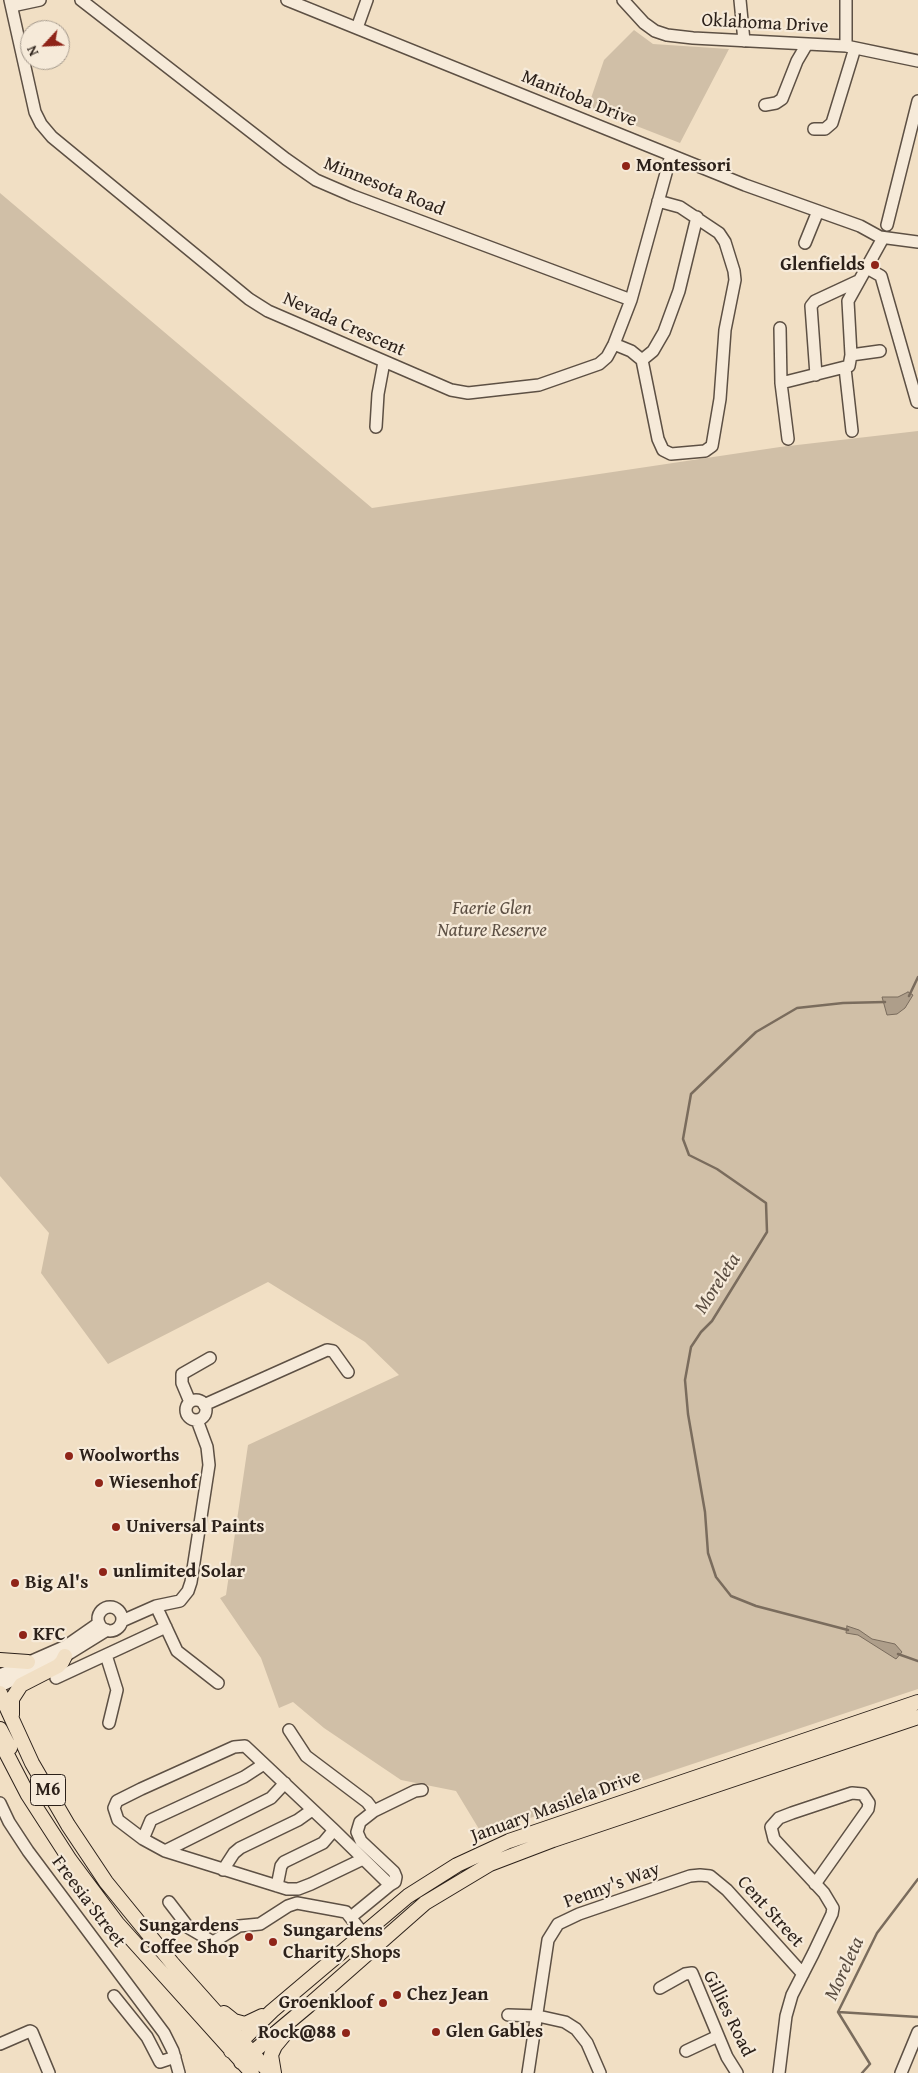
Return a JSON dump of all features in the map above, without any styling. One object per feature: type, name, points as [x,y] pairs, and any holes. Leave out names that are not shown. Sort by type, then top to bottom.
[{"type":"main road","points":[[12,1716],[12,1699],[21,1685],[58,1666],[65,1656]]},
{"type":"main road","points":[[0,1660],[28,1662]]},
{"type":"main road","name":"M6","points":[[0,1693],[32,1763],[86,1854],[138,1924],[272,2073]]},
{"type":"main road","name":"January Masilela Drive","points":[[231,2051],[272,2011],[363,1934],[408,1896],[438,1876],[509,1840],[918,1702]]},
{"type":"main road","name":"January Masilela Drive","points":[[241,2062],[425,1903],[490,1864],[553,1840],[918,1717]]},
{"type":"main road","points":[[0,1729],[55,1836]]},
{"type":"main road","name":"M6","points":[[0,1741],[28,1795],[70,1860],[117,1923],[252,2073]]},
{"type":"main road","points":[[196,1990],[224,2014],[240,2023],[251,2023],[272,2011]]},
{"type":"main road","points":[[272,2073],[271,2055],[275,2046],[308,2006]]},
{"type":"street","points":[[11,3],[40,0]]},
{"type":"street","name":"Minnesota Road","points":[[81,0],[286,160],[316,180],[353,196],[631,300]]},
{"type":"street","name":"Manitoba Drive","points":[[287,0],[671,156],[860,226],[913,241]]},
{"type":"street","points":[[357,28],[366,0]]},
{"type":"street","name":"Oklahoma Drive","points":[[623,0],[644,23],[655,31],[667,35],[851,47],[918,61]]},
{"type":"street","points":[[740,0],[744,41]]},
{"type":"street","points":[[814,129],[825,129],[832,123],[851,47],[846,0]]},
{"type":"street","name":"Nevada Crescent","points":[[11,3],[35,112],[41,124],[52,137],[249,299],[268,311],[451,390],[468,393],[539,386],[588,368],[603,360],[614,344],[631,300],[671,156]]},
{"type":"street","points":[[765,105],[776,103],[782,99],[796,60],[808,44]]},
{"type":"street","points":[[782,383],[845,368],[851,363],[848,301],[884,232],[918,101]]},
{"type":"street","points":[[614,344],[631,351],[642,360],[658,439],[663,450],[671,454],[705,451],[712,446],[720,399],[725,330],[735,280],[730,257],[722,237],[714,228],[671,203],[658,201]]},
{"type":"street","points":[[805,243],[818,211]]},
{"type":"street","points":[[642,360],[653,351],[661,338],[671,314],[679,291],[697,217]]},
{"type":"street","points":[[866,267],[881,276],[917,402]]},
{"type":"street","points":[[816,375],[811,306],[815,301],[858,281]]},
{"type":"street","points":[[780,328],[782,383],[788,439]]},
{"type":"street","points":[[851,355],[880,351]]},
{"type":"street","points":[[376,427],[378,394],[384,362]]},
{"type":"street","points":[[845,368],[852,431]]},
{"type":"street","points":[[204,1405],[327,1350],[333,1351],[348,1372]]},
{"type":"street","points":[[190,1402],[182,1383],[182,1374],[210,1358]]},
{"type":"street","points":[[199,1401],[204,1405],[205,1414],[197,1420],[191,1419],[186,1414],[186,1408],[190,1402],[199,1401]]},
{"type":"street","points":[[0,1675],[66,1646],[103,1626],[118,1628],[122,1621],[142,1611],[180,1601],[188,1591],[209,1465],[207,1447],[197,1420]]},
{"type":"street","points":[[156,1606],[180,1654],[218,1683]]},
{"type":"street","points":[[103,1626],[99,1616],[102,1610],[111,1607],[117,1610],[142,1611]]},
{"type":"street","points":[[117,1610],[120,1612],[122,1621]]},
{"type":"street","points":[[0,1686],[65,1656],[103,1626]]},
{"type":"street","points":[[56,1678],[166,1627]]},
{"type":"street","points":[[106,1656],[117,1690],[109,1723]]},
{"type":"street","points":[[289,1730],[306,1756],[367,1802],[374,1811]]},
{"type":"street","points":[[363,1859],[298,1889],[277,1886],[165,1851],[143,1839],[118,1820],[114,1808],[117,1801],[241,1745],[245,1746],[285,1782],[390,1885]]},
{"type":"street","points":[[143,1839],[151,1820],[244,1777],[264,1764]]},
{"type":"street","points":[[165,1851],[271,1798],[285,1782]]},
{"type":"street","points":[[351,1917],[395,1882],[394,1872],[384,1861],[365,1846],[357,1832],[360,1822],[374,1811],[415,1791],[422,1790]]},
{"type":"street","points":[[779,2073],[786,2016],[792,1995],[833,1911],[831,1903],[774,1838],[771,1831],[772,1824],[779,1818],[852,1793],[863,1794],[869,1803],[868,1809],[815,1884]]},
{"type":"street","name":"Freesia Street","points":[[0,1803],[9,1822],[28,1851],[154,2018],[175,2057],[179,2073]]},
{"type":"street","points":[[223,1870],[234,1853],[240,1848],[302,1818],[312,1810]]},
{"type":"street","points":[[277,1886],[281,1866],[284,1862],[323,1843],[334,1830]]},
{"type":"street","name":"Penny's Way","points":[[528,2073],[548,1940],[558,1924],[579,1914],[690,1876],[710,1876]]},
{"type":"street","name":"Cent Street","points":[[710,1876],[727,1890],[803,1974]]},
{"type":"street","points":[[169,1902],[189,1928],[213,1942],[239,1926],[260,1924],[292,1904],[297,1903],[346,1912],[374,1947]]},
{"type":"street","name":"Gillies Road","points":[[660,1988],[692,1972],[718,2036],[737,2073]]},
{"type":"street","points":[[114,1996],[147,2036],[161,2068],[175,2057]]},
{"type":"street","points":[[508,2015],[538,2016],[565,2022],[576,2029],[586,2043],[600,2073]]},
{"type":"street","points":[[0,2044],[30,2031],[32,2032],[49,2073]]},
{"type":"street","points":[[686,2052],[718,2036]]},
{"type":"street","points":[[901,2073],[916,2038]]},
{"type":"green space","points":[[634,30],[653,44],[729,49],[680,143],[588,107],[604,60]]},
{"type":"green space","name":"Faerie Glen Nature Reserve","points":[[0,193],[372,508],[780,447],[918,431],[918,1689],[482,1834],[456,1791],[401,1780],[324,1728],[293,1702],[279,1708],[261,1658],[220,1598],[226,1595],[248,1445],[399,1375],[365,1342],[268,1282],[108,1364],[41,1273],[49,1233],[0,1176]]},
{"type":"shaded area","points":[[908,992],[913,995],[905,1008],[897,1014],[887,1015],[882,997],[898,997]]},
{"type":"shaded area","points":[[847,1626],[859,1630],[872,1639],[895,1644],[902,1652],[896,1659],[858,1635],[846,1633]]},
{"type":"waterway","name":"Moreleta","points":[[909,996],[918,977]]},
{"type":"waterway","name":"Moreleta","points":[[848,1630],[756,1606],[731,1596],[716,1577],[708,1553],[705,1512],[688,1414],[685,1380],[691,1347],[701,1332],[712,1321],[767,1232],[766,1203],[717,1169],[689,1155],[683,1139],[691,1094],[756,1032],[797,1008],[843,1003],[885,1002]]},
{"type":"waterway","name":"Moreleta","points":[[898,1654],[918,1661]]},
{"type":"waterway","name":"Moreleta","points":[[862,2073],[870,2064],[838,2012],[877,1933],[918,1879]]},
{"type":"waterway","points":[[838,2012],[918,2017]]},
{"type":"place","name":"Montessori","points":[[626,166]]},
{"type":"place","name":"Glenfields","points":[[875,265]]},
{"type":"place","name":"Woolworths","points":[[69,1456]]},
{"type":"place","name":"Wiesenhof","points":[[99,1483]]},
{"type":"place","name":"Universal Paints","points":[[116,1527]]},
{"type":"place","name":"unlimited Solar","points":[[103,1572]]},
{"type":"place","name":"Big Al's","points":[[15,1583]]},
{"type":"place","name":"KFC","points":[[23,1635]]},
{"type":"place","name":"Sungardens Coffee Shop","points":[[249,1937]]},
{"type":"place","name":"Sungardens Charity Shops","points":[[273,1942]]},
{"type":"place","name":"Chez Jean","points":[[397,1995]]},
{"type":"place","name":"Groenkloof","points":[[383,2003]]},
{"type":"place","name":"Glen Gables","points":[[436,2032]]},
{"type":"place","name":"Rock@88","points":[[346,2033]]}]
